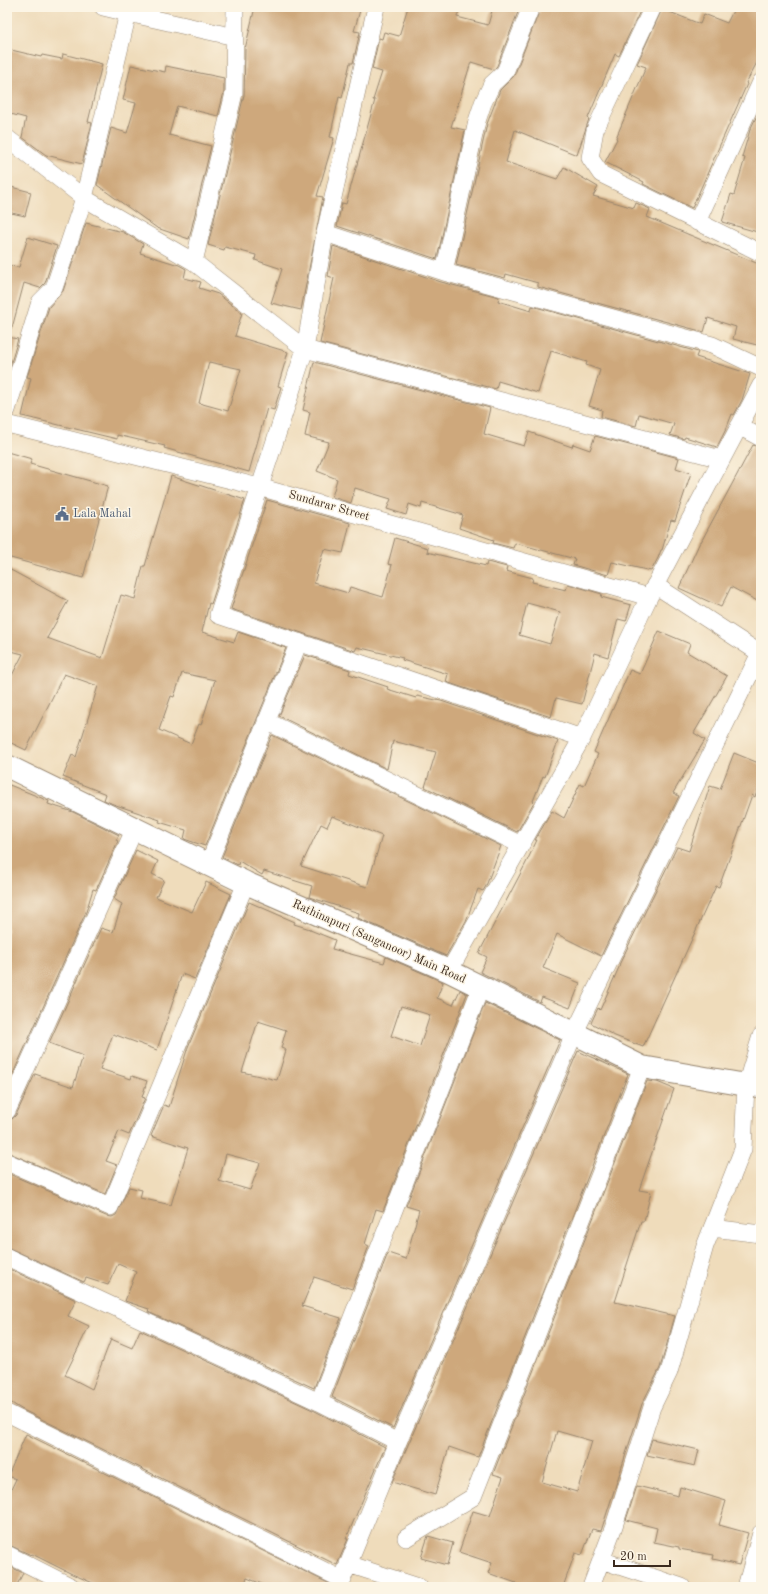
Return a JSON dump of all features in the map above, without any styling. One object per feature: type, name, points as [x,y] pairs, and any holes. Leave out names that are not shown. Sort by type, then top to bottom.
[{"type":"street","points":[[103,7],[235,37]]},
{"type":"street","points":[[194,262],[234,93],[234,7]]},
{"type":"street","points":[[376,7],[325,233],[305,349],[218,615],[582,738]]},
{"type":"street","points":[[444,272],[477,121],[483,103],[492,84],[505,72],[530,7]]},
{"type":"street","points":[[653,7],[595,130],[590,158],[602,174],[761,253]]},
{"type":"street","points":[[7,410],[40,302],[54,288],[84,198],[128,13]]},
{"type":"street","points":[[697,222],[761,82]]},
{"type":"street","points":[[7,138],[84,198],[194,262],[305,349],[721,459]]},
{"type":"street","points":[[325,233],[444,272],[712,345],[761,368]]},
{"type":"street","points":[[449,971],[582,738],[652,591],[761,385]]},
{"type":"street","name":"Sundarar Street","points":[[7,424],[259,487],[652,591],[761,652]]},
{"type":"street","points":[[739,426],[761,438]]},
{"type":"street","points":[[208,865],[299,642]]},
{"type":"street","points":[[344,1577],[398,1442],[574,1034],[761,652]]},
{"type":"street","points":[[266,721],[521,845]]},
{"type":"street","name":"Rathinapuri (Sanganoor) Main Road","points":[[7,766],[246,883],[449,971],[642,1067],[754,1085]]},
{"type":"street","points":[[7,1111],[135,828]]},
{"type":"street","points":[[7,1162],[110,1207],[246,883]]},
{"type":"street","points":[[319,1402],[481,987]]},
{"type":"street","points":[[591,1587],[614,1526],[652,1408],[670,1372],[705,1246],[743,1149],[761,1036]]},
{"type":"street","points":[[406,1538],[473,1497],[642,1067]]},
{"type":"street","points":[[712,1228],[761,1234]]},
{"type":"street","points":[[7,1257],[319,1402],[398,1442]]},
{"type":"street","points":[[7,1413],[344,1577],[420,1587]]},
{"type":"street","points":[[746,1587],[761,1533]]},
{"type":"street","points":[[7,1554],[72,1587]]},
{"type":"street","points":[[601,1560],[682,1587]]},
{"type":"building","points":[[255,7],[361,7],[354,31],[360,32],[353,63],[350,63],[342,98],[339,97],[330,137],[334,138],[317,196],[323,197],[301,310],[271,303],[282,269],[255,260],[256,255],[225,247],[224,250],[208,245],[244,95],[245,49]]},
{"type":"building","points":[[408,7],[460,7],[457,17],[488,25],[493,7],[520,7],[497,66],[494,69],[471,62],[451,127],[465,130],[437,259],[337,226],[342,203],[346,204],[375,100],[373,100],[382,72],[372,69],[379,38],[382,39],[384,32],[399,36]]},
{"type":"building","points":[[541,7],[642,7],[619,56],[615,54],[588,118],[589,119],[577,155],[515,130],[506,162],[557,179],[564,167],[598,187],[593,196],[634,208],[636,203],[650,209],[647,217],[761,265],[761,346],[733,339],[736,327],[708,318],[704,332],[538,287],[538,283],[506,274],[505,278],[456,265],[487,124],[500,90],[514,76]]},
{"type":"building","points":[[735,7],[761,7],[761,55],[746,83],[747,84],[692,208],[643,184],[644,182],[605,162],[617,139],[616,138],[646,67],[637,64],[662,9],[700,24],[704,14],[727,23]]},
{"type":"building","points":[[7,49],[41,57],[42,55],[62,59],[63,54],[102,64],[88,122],[92,123],[82,164],[46,155],[22,137],[26,118],[7,113]]},
{"type":"building","points":[[131,65],[165,72],[166,66],[224,78],[224,92],[218,116],[177,106],[169,135],[211,146],[189,239],[157,228],[97,185],[111,128],[127,133],[136,103],[123,100]]},
{"type":"building","points":[[761,107],[761,233],[722,222],[731,194],[734,195],[745,158],[742,157],[750,130]]},
{"type":"building","points":[[7,186],[31,192],[25,216],[7,212]]},
{"type":"building","points":[[86,223],[123,232],[143,244],[140,253],[179,265],[186,269],[184,278],[201,282],[199,288],[218,294],[242,313],[235,336],[288,352],[278,386],[281,387],[274,410],[267,408],[249,472],[164,448],[165,446],[117,435],[117,439],[22,416],[31,378],[27,377],[49,307],[63,291]],"holes":[[[209,362],[241,369],[228,411],[199,403]]]},
{"type":"building","points":[[28,237],[57,246],[45,283],[40,288],[24,283],[12,328],[7,327],[7,266],[19,267]]},
{"type":"building","points":[[333,246],[441,282],[499,297],[498,301],[531,311],[532,306],[698,352],[696,357],[750,374],[742,400],[734,415],[732,414],[717,447],[685,437],[684,439],[670,435],[674,424],[639,414],[636,426],[601,417],[602,410],[589,406],[600,370],[586,365],[587,362],[551,351],[538,393],[498,381],[496,389],[320,343],[334,278],[328,276]]},
{"type":"building","points":[[7,337],[18,339],[8,373],[7,373]]},
{"type":"building","points":[[314,362],[490,408],[484,434],[524,446],[529,432],[572,447],[573,444],[590,450],[595,436],[679,458],[676,468],[691,473],[675,521],[671,520],[662,550],[651,571],[612,562],[608,575],[573,565],[575,559],[515,543],[513,548],[493,543],[494,540],[459,528],[463,515],[422,503],[421,508],[409,504],[406,515],[387,509],[391,499],[355,488],[351,503],[332,497],[337,479],[317,471],[329,442],[305,436],[310,412],[303,410]]},
{"type":"building","points":[[753,445],[761,448],[761,603],[731,587],[721,607],[679,588],[700,542]]},
{"type":"building","points":[[7,452],[32,459],[30,464],[108,486],[83,578],[7,557]]},
{"type":"building","points":[[171,476],[245,500],[211,604],[209,603],[202,632],[234,642],[238,632],[286,648],[205,846],[184,839],[186,830],[159,822],[160,820],[113,804],[104,800],[106,794],[63,777],[72,755],[76,757],[98,686],[64,674],[26,750],[7,741],[7,685],[23,654],[7,650],[7,568],[68,601],[47,638],[102,658],[121,595],[135,599],[143,566],[145,566]],"holes":[[[182,673],[215,680],[201,725],[199,724],[191,744],[159,730],[171,696],[174,697]]]},
{"type":"building","points":[[267,500],[350,523],[343,553],[324,549],[314,583],[348,593],[350,587],[383,597],[392,565],[388,564],[395,538],[428,548],[427,552],[486,566],[487,562],[507,567],[506,571],[533,578],[532,582],[566,590],[568,584],[602,594],[601,597],[631,605],[626,621],[618,619],[608,657],[595,653],[582,704],[556,698],[551,717],[446,682],[448,674],[402,660],[403,658],[357,647],[355,651],[231,609]],"holes":[[[527,603],[560,612],[550,644],[519,635]]]},
{"type":"building","points":[[659,631],[690,644],[687,652],[727,676],[694,733],[705,740],[673,793],[679,796],[601,956],[557,934],[543,968],[580,983],[570,1008],[542,997],[540,1002],[480,972],[487,957],[479,953],[526,863],[537,840],[535,840],[552,811],[564,818],[580,784],[584,786],[598,754],[594,752],[630,670],[640,674]]},
{"type":"building","points":[[305,655],[350,670],[349,674],[388,687],[387,689],[416,698],[417,696],[441,701],[558,741],[545,777],[543,776],[533,801],[534,802],[517,832],[425,787],[436,752],[393,741],[387,769],[279,716]]},
{"type":"building","points":[[272,735],[501,846],[486,886],[483,891],[478,889],[466,921],[446,956],[358,918],[359,913],[309,897],[312,886],[264,871],[262,875],[239,861],[238,865],[222,857]],"holes":[[[332,816],[382,836],[367,887],[301,866],[321,824],[327,827]]]},
{"type":"building","points":[[734,753],[761,764],[761,782],[755,797],[752,795],[719,887],[716,886],[643,1047],[615,1036],[591,1023],[598,1008],[600,1010],[619,965],[677,847],[689,851],[710,786],[720,789]]},
{"type":"building","points":[[7,784],[49,801],[48,804],[73,812],[119,835],[116,840],[118,841],[96,890],[93,889],[86,912],[7,1087]]},
{"type":"building","points":[[136,850],[158,861],[152,874],[164,880],[156,897],[192,912],[206,882],[231,894],[195,979],[182,974],[157,1050],[113,1034],[100,1069],[131,1079],[132,1076],[147,1081],[142,1097],[145,1098],[129,1135],[119,1131],[106,1161],[117,1165],[105,1194],[7,1152],[7,1121],[16,1115],[35,1074],[73,1087],[83,1056],[49,1043],[101,928],[113,932],[122,904],[114,899]]},
{"type":"building","points":[[249,902],[295,922],[294,924],[335,940],[332,949],[384,963],[386,957],[443,982],[437,998],[453,1005],[460,990],[467,994],[383,1211],[376,1209],[365,1244],[369,1246],[352,1289],[314,1277],[302,1306],[341,1318],[314,1388],[148,1312],[149,1309],[125,1301],[136,1272],[118,1264],[108,1285],[86,1278],[84,1282],[7,1247],[7,1173],[106,1216],[112,1217],[116,1215],[129,1187],[142,1190],[140,1198],[171,1205],[188,1148],[151,1136],[164,1105],[169,1107],[188,1047]],"holes":[[[401,1006],[430,1015],[420,1046],[391,1036]],[[258,1021],[286,1030],[281,1048],[286,1050],[277,1080],[242,1072]],[[226,1154],[260,1163],[250,1190],[219,1181]]]},
{"type":"building","points":[[485,1003],[560,1040],[393,1428],[332,1397],[388,1253],[406,1259],[419,1210],[406,1206]]},
{"type":"building","points":[[578,1051],[628,1074],[478,1457],[449,1447],[435,1495],[392,1482]]},
{"type":"building","points":[[647,1081],[657,1082],[674,1089],[639,1190],[651,1192],[644,1221],[641,1221],[615,1302],[675,1316],[660,1368],[642,1404],[601,1531],[592,1529],[582,1555],[575,1553],[563,1587],[515,1587],[516,1583],[488,1573],[492,1563],[459,1552],[473,1511],[490,1516],[503,1477],[493,1474]],"holes":[[[557,1431],[592,1441],[577,1492],[542,1482]]]},
{"type":"building","points":[[7,1268],[76,1300],[68,1316],[89,1326],[65,1375],[92,1389],[111,1339],[132,1348],[140,1330],[315,1411],[385,1447],[346,1539],[348,1539],[337,1565],[21,1409],[7,1400]]},
{"type":"building","points":[[26,1434],[330,1584],[329,1587],[269,1587],[247,1578],[243,1587],[102,1587],[7,1544],[7,1498],[16,1479],[8,1476]]},
{"type":"building","points":[[652,1439],[699,1450],[695,1466],[647,1455]]},
{"type":"building","points":[[637,1486],[678,1496],[680,1487],[726,1501],[719,1525],[748,1533],[739,1565],[713,1559],[714,1555],[679,1549],[679,1547],[654,1542],[657,1528],[626,1520]]},
{"type":"building","points":[[428,1536],[453,1543],[447,1565],[421,1558]]},
{"type":"building","points":[[7,1565],[23,1573],[16,1587],[7,1587]]},
{"type":"place","name":"Lala Mahal","points":[[62,514]]}]
